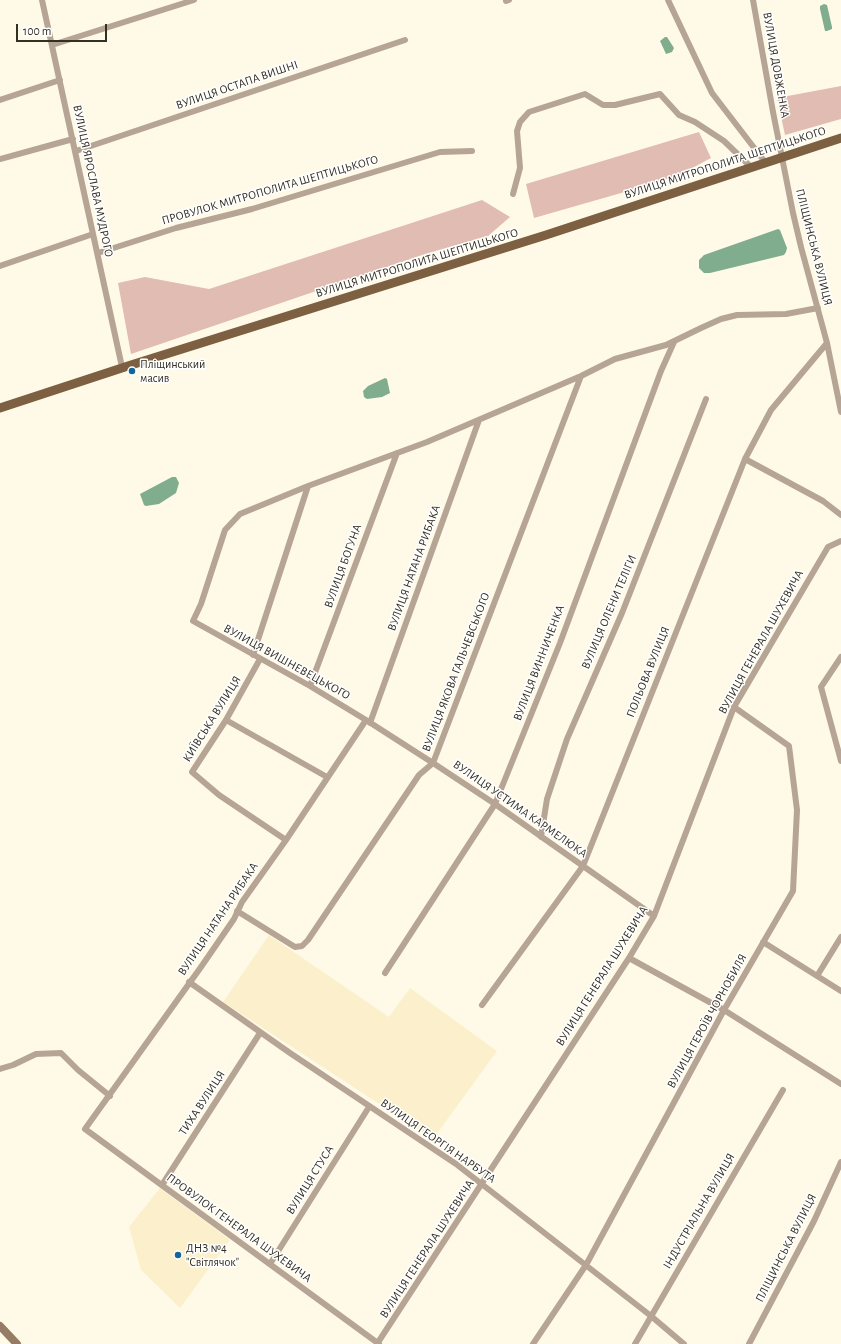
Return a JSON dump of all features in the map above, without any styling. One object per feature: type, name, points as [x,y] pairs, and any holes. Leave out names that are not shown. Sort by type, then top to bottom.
[{"type":"main road","name":"ВУЛИЦЯ МИТРОПОЛИТА ШЕПТИЦЬКОГО","points":[[0,408],[122,367],[546,235],[841,138]]},
{"type":"main road","points":[[0,1326],[16,1344]]},
{"type":"street","name":"ВУЛИЦЯ ЯРОСЛАВА МУДРОГО","points":[[42,0],[122,367]]},
{"type":"street","points":[[52,46],[194,0]]},
{"type":"street","points":[[668,0],[712,93],[765,162]]},
{"type":"street","name":"ВУЛИЦЯ ДОВЖЕНКА","points":[[753,0],[782,157]]},
{"type":"street","name":"ВУЛИЦЯ ОСТАПА ВИШНІ","points":[[76,151],[405,40]]},
{"type":"street","points":[[0,100],[60,80]]},
{"type":"street","points":[[513,194],[520,168],[518,131],[520,122],[524,116],[529,112],[584,94],[603,105],[614,105],[660,94],[679,115],[695,122],[724,141],[751,167]]},
{"type":"street","points":[[0,159],[73,139]]},
{"type":"street","name":"ПРОВУЛОК МИТРОПОЛИТА ШЕПТИЦЬКОГО","points":[[98,253],[176,228],[252,209],[440,152],[472,151]]},
{"type":"street","name":"ПЛІЩИНСЬКА ВУЛИЦЯ","points":[[782,157],[801,247],[827,343],[841,412]]},
{"type":"street","points":[[0,266],[93,234]]},
{"type":"street","points":[[253,655],[308,486],[397,453],[479,420],[581,376],[614,359],[674,342],[700,328],[728,317],[745,314],[777,315],[818,308]]},
{"type":"street","name":"ВУЛИЦЯ ВИННИЧЕНКА","points":[[385,973],[495,804],[560,643],[658,378],[674,342]]},
{"type":"street","name":"ПОЛЬОВА ВУЛИЦЯ","points":[[482,1005],[583,866],[745,459],[771,410],[827,343]]},
{"type":"street","name":"ВУЛИЦЯ ЯКОВА ГАЛЬЧЕВСЬКОГО","points":[[237,911],[295,947],[302,946],[308,940],[419,775],[433,762],[581,376]]},
{"type":"street","name":"ВУЛИЦЯ ОЛЕНИ ТЕЛІГИ","points":[[541,837],[547,799],[567,739],[622,613],[706,399]]},
{"type":"street","name":"ВУЛИЦЯ НАТАНА РИБАКА","points":[[86,1129],[234,919],[237,911],[255,882],[286,840],[327,777],[368,721],[479,420]]},
{"type":"street","name":"ВУЛИЦЯ БОГУНА","points":[[310,686],[397,453]]},
{"type":"street","points":[[745,459],[823,501],[841,515]]},
{"type":"street","name":"ВУЛИЦЯ ВИШНЕВЕЦЬКОГО","points":[[308,486],[240,514],[225,530],[193,621],[310,686],[368,721]]},
{"type":"street","name":"ВУЛИЦЯ ГЕНЕРАЛА ШУХЕВИЧА","points":[[378,1344],[629,958],[654,916],[734,708],[828,547],[841,541]]},
{"type":"street","points":[[841,657],[821,687],[841,761]]},
{"type":"street","name":"КИЇВСЬКА ВУЛИЦЯ","points":[[260,659],[226,720],[192,772],[219,794],[286,840]]},
{"type":"street","name":"ВУЛИЦЯ ГЕРОЇВ ЧОРНОБИЛЯ","points":[[533,1344],[586,1265],[724,1010],[793,891],[797,810],[789,746],[734,708]]},
{"type":"street","points":[[226,720],[327,777]]},
{"type":"street","name":"ВУЛИЦЯ УСТИМА КАРМЕЛЮКА","points":[[368,721],[433,762],[495,804],[654,916]]},
{"type":"street","points":[[817,976],[841,938]]},
{"type":"street","points":[[763,942],[841,991]]},
{"type":"street","points":[[629,958],[724,1010],[841,1084]]},
{"type":"street","name":"ВУЛИЦЯ ГЕОРГІЯ НАРБУТА","points":[[189,982],[260,1033],[456,1164],[586,1265],[684,1344]]},
{"type":"street","name":"ТИХА ВУЛИЦЯ","points":[[162,1185],[260,1033]]},
{"type":"street","points":[[0,1069],[13,1065],[36,1054],[61,1053],[78,1070],[110,1096]]},
{"type":"street","name":"ІНДУСТРІАЛЬНА ВУЛИЦЯ","points":[[635,1344],[782,1090]]},
{"type":"street","name":"ВУЛИЦЯ СТУСА","points":[[270,1264],[370,1107]]},
{"type":"street","name":"ПРОВУЛОК ГЕНЕРАЛА ШУХЕВИЧА","points":[[86,1129],[378,1344]]},
{"type":"street","name":"ПЛІЩИНСЬКА ВУЛИЦЯ","points":[[749,1344],[814,1220],[841,1162]]},
{"type":"shaded area","points":[[824,4],[827,5],[832,27],[832,29],[827,31],[825,31],[820,9],[820,6]]},
{"type":"shaded area","points":[[667,37],[674,48],[672,52],[666,54],[660,41]]},
{"type":"shaded area","points":[[841,86],[841,119],[785,135],[777,98]]},
{"type":"shaded area","points":[[699,132],[711,158],[679,175],[534,218],[526,184]]},
{"type":"shaded area","points":[[482,200],[510,217],[488,236],[425,254],[131,354],[118,283],[145,277],[209,289]]},
{"type":"shaded area","points":[[778,229],[780,230],[787,248],[784,255],[710,273],[704,273],[699,268],[699,260],[704,255]]},
{"type":"shaded area","points":[[385,378],[387,379],[390,393],[382,397],[367,399],[364,397],[363,391],[368,386]]},
{"type":"shaded area","points":[[172,477],[176,477],[179,483],[176,493],[159,504],[144,505],[140,494]]},
{"type":"shaded area","points":[[269,935],[389,1017],[410,988],[497,1051],[433,1139],[223,1002]]},
{"type":"shaded area","name":"ДНЗ №4 \"Світлячок\"","points":[[160,1188],[230,1240],[180,1308],[141,1270],[129,1227]]},
{"type":"place","name":"Пліщинський масив","points":[[132,371]]},
{"type":"place","name":"ДНЗ №4 \"Світлячок\"","points":[[178,1255]]}]
